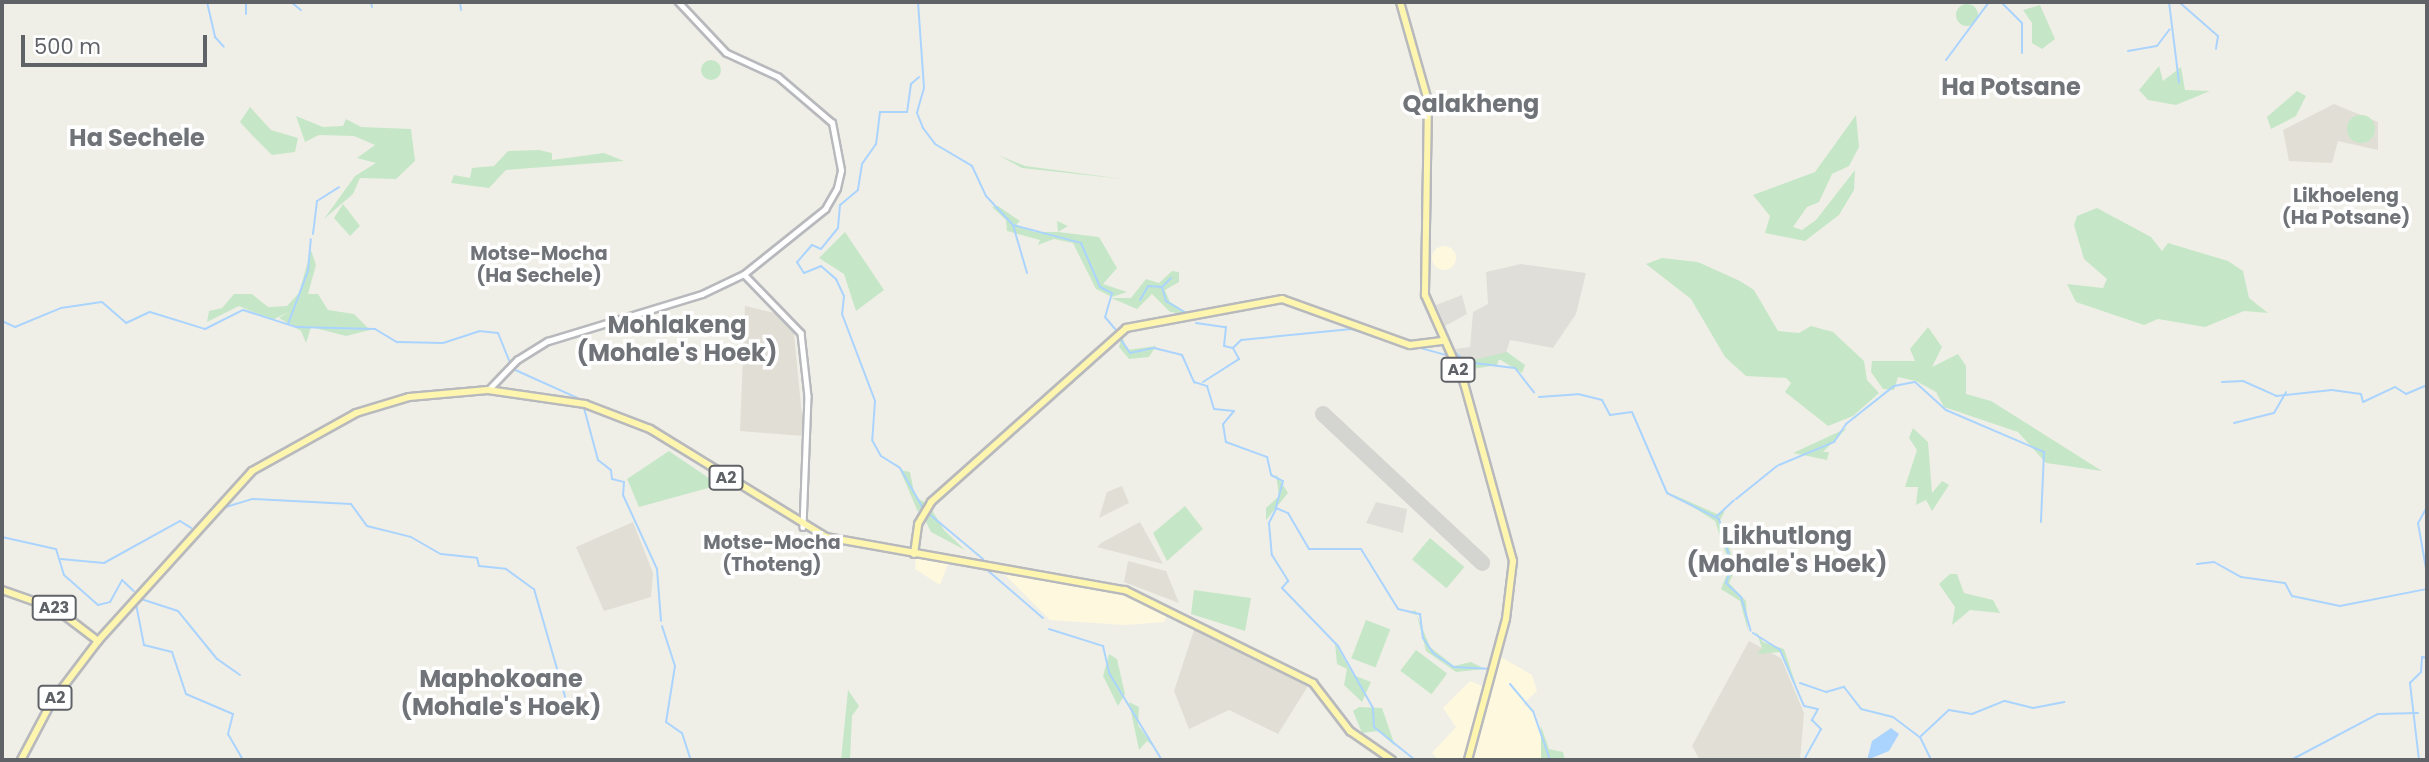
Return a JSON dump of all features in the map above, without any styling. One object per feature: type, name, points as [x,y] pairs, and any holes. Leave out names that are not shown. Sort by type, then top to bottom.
[{"type":"main road","name":"A2","points":[[1400,2],[1428,101],[1424,280],[1441,339],[1464,383],[1511,547],[1504,624],[1466,760]]},
{"type":"main road","points":[[914,554],[916,541],[931,502],[1126,328],[1282,299],[1410,345],[1434,343],[1441,339]]},
{"type":"main road","name":"A2","points":[[21,760],[51,704],[98,641],[210,510],[288,445],[387,402],[488,390],[584,404],[650,429],[803,527],[925,556],[1093,579],[1135,594],[1313,683],[1346,727],[1392,760]]},
{"type":"main road","points":[[904,552],[916,541]]},
{"type":"main road","points":[[916,541],[925,556]]},
{"type":"main road","name":"A23","points":[[2,590],[57,609],[98,641]]},
{"type":"main road","points":[[1502,653],[1504,624]]},
{"type":"main road","name":"A2","points":[[1466,760],[1475,746],[1474,734]]},
{"type":"street","points":[[488,390],[517,360],[548,341],[704,293],[744,274],[829,204],[841,176],[835,131],[778,77],[726,53],[678,2]]},
{"type":"street","points":[[744,274],[801,333],[808,396],[803,527]]},
{"type":"shaded area","points":[[2334,104],[2378,122],[2378,150],[2338,141],[2332,163],[2289,161],[2283,130]]},
{"type":"shaded area","points":[[1444,246],[1453,249],[1456,258],[1453,267],[1444,270],[1435,267],[1432,258],[1435,249]]},
{"type":"shaded area","points":[[1521,264],[1586,273],[1576,314],[1553,348],[1510,340],[1504,360],[1464,360],[1455,349],[1470,347],[1473,312],[1488,304],[1486,272]]},
{"type":"shaded area","points":[[1462,295],[1467,314],[1445,326],[1436,305]]},
{"type":"shaded area","points":[[745,306],[775,313],[793,325],[804,436],[740,431]]},
{"type":"shaded area","points":[[1122,486],[1129,503],[1099,518],[1107,492]]},
{"type":"shaded area","points":[[1376,502],[1407,509],[1403,533],[1366,523]]},
{"type":"shaded area","points":[[633,522],[653,573],[651,597],[604,611],[576,547]]},
{"type":"shaded area","points":[[1140,522],[1163,564],[1097,547],[1101,543]]},
{"type":"shaded area","points":[[916,557],[949,561],[940,585],[915,569]]},
{"type":"shaded area","points":[[1128,561],[1166,571],[1179,603],[1124,582]]},
{"type":"shaded area","points":[[1000,570],[1106,587],[1167,615],[1164,622],[1126,625],[1050,620]]},
{"type":"shaded area","points":[[1195,627],[1308,686],[1278,734],[1229,710],[1189,729],[1174,691]]},
{"type":"shaded area","points":[[1749,641],[1781,658],[1804,713],[1800,760],[1700,760],[1692,746]]},
{"type":"shaded area","points":[[1494,653],[1532,675],[1537,691],[1523,704],[1533,711],[1550,760],[1438,760],[1432,753],[1456,727],[1443,708],[1470,681],[1484,687]]},
{"type":"green space","points":[[1963,4],[1971,4],[1978,11],[1978,19],[1971,26],[1963,26],[1956,19],[1956,11]]},
{"type":"green space","points":[[2040,5],[2055,39],[2042,49],[2032,43],[2032,23],[2023,10]]},
{"type":"green space","points":[[711,60],[718,63],[721,70],[718,77],[711,80],[704,77],[701,70],[704,63]]},
{"type":"green space","points":[[2159,66],[2163,81],[2181,67],[2185,90],[2210,91],[2176,105],[2148,100],[2139,90]]},
{"type":"green space","points":[[2297,91],[2306,96],[2296,116],[2271,129],[2267,117]]},
{"type":"green space","points":[[250,107],[271,130],[298,138],[295,152],[272,155],[240,122]]},
{"type":"green space","points":[[1856,115],[1859,147],[1849,166],[1832,174],[1819,202],[1807,207],[1793,227],[1802,230],[1816,220],[1855,170],[1854,190],[1839,215],[1805,241],[1765,233],[1770,216],[1753,195],[1815,172]]},
{"type":"green space","points":[[2361,115],[2371,119],[2375,129],[2371,139],[2361,143],[2351,139],[2347,129],[2351,119]]},
{"type":"green space","points":[[296,116],[323,127],[343,126],[346,119],[361,127],[411,129],[415,161],[396,179],[360,178],[353,194],[324,219],[355,176],[376,163],[357,158],[375,145],[354,136],[319,135],[305,142]]},
{"type":"green space","points":[[539,150],[552,153],[552,160],[604,153],[624,161],[506,170],[489,188],[451,183],[454,175],[470,178],[472,168],[494,166],[508,151]]},
{"type":"green space","points":[[998,155],[1025,166],[1123,179],[1022,168]]},
{"type":"green space","points":[[343,204],[360,226],[350,236],[334,218]]},
{"type":"green space","points":[[998,206],[1020,221],[1016,225],[1035,232],[1099,237],[1117,268],[1103,284],[1127,292],[1112,297],[1096,289],[1073,243],[1054,239],[1038,245],[1040,240],[1007,231],[1006,220],[992,207]]},
{"type":"green space","points":[[2097,208],[2151,237],[2162,251],[2168,243],[2228,261],[2243,271],[2249,298],[2268,313],[2244,311],[2205,327],[2158,319],[2144,325],[2076,302],[2067,284],[2103,288],[2107,279],[2084,259],[2074,225],[2077,216]]},
{"type":"green space","points":[[1057,221],[1068,226],[1058,232]]},
{"type":"green space","points":[[845,232],[884,290],[856,311],[844,274],[819,258]]},
{"type":"green space","points":[[311,250],[316,265],[308,294],[318,294],[328,310],[354,314],[370,330],[346,336],[311,327],[306,343],[301,331],[279,318],[289,312],[272,320],[239,306],[207,322],[209,311],[222,308],[234,294],[252,294],[268,307],[287,306],[299,293]]},
{"type":"green space","points":[[1662,258],[1698,262],[1740,281],[1754,290],[1778,331],[1799,333],[1811,326],[1833,332],[1864,361],[1867,380],[1879,393],[1853,416],[1828,426],[1785,392],[1791,383],[1786,378],[1746,376],[1725,357],[1691,299],[1646,264]]},
{"type":"green space","points":[[1172,271],[1179,272],[1179,282],[1165,290],[1170,302],[1191,315],[1170,312],[1152,294],[1137,309],[1111,298],[1131,298],[1146,279],[1159,283]]},
{"type":"green space","points":[[1928,327],[1942,347],[1932,367],[1958,354],[1966,366],[1966,394],[1991,401],[2102,471],[2046,463],[2018,432],[1944,407],[1936,392],[1916,381],[1898,377],[1894,390],[1883,389],[1871,372],[1872,361],[1915,361],[1910,349]]},
{"type":"green space","points":[[1122,336],[1127,350],[1156,346],[1149,357],[1129,359],[1119,347]]},
{"type":"green space","points":[[1507,352],[1525,365],[1522,373],[1499,359],[1497,365],[1473,369],[1461,363]]},
{"type":"green space","points":[[1847,428],[1823,452],[1829,452],[1827,460],[1793,453]]},
{"type":"green space","points":[[1913,428],[1928,442],[1932,493],[1942,481],[1949,485],[1932,511],[1926,500],[1916,505],[1918,487],[1905,487],[1917,450],[1909,438]]},
{"type":"green space","points":[[669,451],[719,485],[639,507],[627,479]]},
{"type":"green space","points":[[900,470],[910,472],[915,497],[926,503],[918,512]]},
{"type":"green space","points":[[1276,474],[1288,493],[1266,520],[1266,508],[1279,496]]},
{"type":"green space","points":[[1672,494],[1717,514],[1725,511],[1720,520],[1736,568],[1729,583],[1746,601],[1748,631],[1740,601],[1721,589],[1730,566],[1715,521]]},
{"type":"green space","points":[[1185,506],[1203,529],[1167,561],[1153,533]]},
{"type":"green space","points":[[932,510],[944,530],[965,550],[931,532],[925,520]]},
{"type":"green space","points":[[1430,538],[1464,567],[1446,588],[1412,559]]},
{"type":"green space","points":[[1950,574],[1957,574],[1964,593],[1993,600],[2000,613],[1970,610],[1952,625],[1955,607],[1939,584]]},
{"type":"green space","points":[[1194,590],[1251,598],[1245,631],[1191,614]]},
{"type":"green space","points":[[1415,610],[1430,647],[1454,666],[1471,662],[1485,669],[1456,672],[1426,651],[1417,615],[1410,613]]},
{"type":"green space","points":[[1366,620],[1390,629],[1376,668],[1351,658]]},
{"type":"green space","points":[[1756,631],[1763,642],[1784,649],[1796,685],[1780,652],[1757,654],[1762,648]]},
{"type":"green space","points":[[1335,643],[1353,675],[1371,682],[1362,702],[1344,685],[1347,669],[1337,664]]},
{"type":"green space","points":[[1416,650],[1447,673],[1431,694],[1400,671]]},
{"type":"green space","points":[[1109,654],[1117,659],[1125,694],[1118,706],[1103,676]]},
{"type":"green space","points":[[848,690],[859,706],[852,716],[850,760],[841,760]]},
{"type":"green space","points":[[1129,702],[1139,707],[1138,725],[1154,747],[1147,741],[1139,750]]},
{"type":"green space","points":[[1359,707],[1382,708],[1395,746],[1378,731],[1362,733],[1353,711]]},
{"type":"green space","points":[[1541,726],[1549,749],[1563,752],[1565,760],[1541,758]]},
{"type":"water","points":[[1891,728],[1899,734],[1889,751],[1867,760],[1872,741]]},
{"type":"waterway","points":[[207,2],[215,37],[224,47]]},
{"type":"waterway","points":[[246,2],[246,14]]},
{"type":"waterway","points":[[291,2],[301,10]]},
{"type":"waterway","points":[[371,2],[372,7]]},
{"type":"waterway","points":[[460,2],[461,10]]},
{"type":"waterway","points":[[918,2],[924,88],[917,113],[923,128],[935,144],[972,166],[986,196],[1013,225],[1081,243],[1100,287],[1112,293],[1105,317],[1115,329]]},
{"type":"waterway","points":[[1946,60],[1989,2]]},
{"type":"waterway","points":[[2001,2],[2022,23],[2022,53]]},
{"type":"waterway","points":[[2169,2],[2179,82]]},
{"type":"waterway","points":[[2179,2],[2218,36],[2216,49]]},
{"type":"waterway","points":[[2128,51],[2157,46],[2170,29]]},
{"type":"waterway","points":[[919,77],[911,84],[907,112],[880,112],[876,144],[862,164],[858,190],[840,205],[838,228],[821,249],[812,245],[797,262],[804,273],[821,266],[836,279],[844,296],[842,314],[875,401],[872,440],[881,456],[900,468],[923,508]]},
{"type":"waterway","points":[[313,234],[317,201],[339,187]]},
{"type":"waterway","points":[[1013,225],[1027,273]]},
{"type":"waterway","points":[[2427,238],[2427,246]]},
{"type":"waterway","points":[[288,324],[308,271],[311,239]]},
{"type":"waterway","points":[[2427,270],[2427,306]]},
{"type":"waterway","points":[[1171,278],[1162,287],[1166,301],[1188,314]]},
{"type":"waterway","points":[[1140,300],[1148,286],[1162,287]]},
{"type":"waterway","points":[[2,321],[15,327],[61,308],[102,302],[126,323],[150,312],[205,329],[243,310],[296,327],[375,329],[397,342],[443,343],[479,331],[498,333],[510,363]]},
{"type":"waterway","points":[[1196,323],[1226,327],[1224,346],[1233,348]]},
{"type":"waterway","points":[[1203,382],[1239,359],[1233,348],[1241,340],[1351,329],[1446,355]]},
{"type":"waterway","points":[[1119,337],[1130,353],[1154,348],[1182,355],[1194,382],[1207,386],[1214,409],[1234,411],[1223,424],[1226,442],[1267,457],[1271,475],[1283,481],[1276,508],[1288,513],[1309,549],[1361,549],[1398,609],[1420,614],[1423,638],[1433,653],[1454,667],[1488,669]]},
{"type":"waterway","points":[[1455,352],[1466,362],[1515,368],[1534,392]]},
{"type":"waterway","points":[[513,369],[582,400]]},
{"type":"waterway","points":[[2222,382],[2243,381],[2276,396],[2332,390],[2361,394],[2363,402],[2395,387],[2406,394],[2427,385]]},
{"type":"waterway","points":[[1779,465],[1834,442],[1846,424],[1894,386],[1915,382],[1946,410],[2044,452],[2041,522]]},
{"type":"waterway","points":[[2234,423],[2274,413],[2286,392]]},
{"type":"waterway","points":[[1539,397],[1578,394],[1602,400],[1610,415],[1632,412],[1667,493],[1719,519],[1732,567],[1726,583],[1741,597],[1751,631]]},
{"type":"waterway","points":[[584,408],[598,460],[611,470],[612,479],[624,482],[623,495],[657,569],[661,621]]},
{"type":"waterway","points":[[1736,499],[1777,466]]},
{"type":"waterway","points":[[198,534],[226,507],[252,499],[351,504],[367,526],[411,537],[441,554],[477,558],[479,566],[506,569],[534,589],[569,710]]},
{"type":"waterway","points":[[1717,516],[1734,500]]},
{"type":"waterway","points":[[2427,507],[2418,523],[2427,574]]},
{"type":"waterway","points":[[1276,509],[1269,523],[1272,555],[1288,581],[1282,588],[1338,646],[1373,708],[1374,727],[1415,760]]},
{"type":"waterway","points":[[928,513],[983,559]]},
{"type":"waterway","points":[[61,559],[104,563],[180,521],[191,528]]},
{"type":"waterway","points":[[2,537],[56,549],[64,575],[98,605],[110,602],[122,580],[134,591]]},
{"type":"waterway","points":[[2197,564],[2214,562],[2241,577],[2285,583],[2292,596],[2340,606],[2427,589]]},
{"type":"waterway","points":[[986,569],[1043,618]]},
{"type":"waterway","points":[[240,675],[217,659],[178,611],[142,599],[136,604],[144,645],[172,652],[186,694],[233,714],[228,734],[243,760]]},
{"type":"waterway","points":[[662,626],[675,666],[666,722],[682,733],[691,760]]},
{"type":"waterway","points":[[1049,629],[1103,646],[1109,673],[1162,760]]},
{"type":"waterway","points":[[1753,633],[1780,650],[1804,706],[1818,709],[1812,720],[1821,729],[1804,760]]},
{"type":"waterway","points":[[2419,760],[2410,683],[2421,672],[2422,657],[2427,658]]},
{"type":"waterway","points":[[1800,683],[1826,692],[1844,687],[1861,709],[1893,717],[1920,737],[1931,760]]},
{"type":"waterway","points":[[1510,684],[1533,711],[1550,760]]},
{"type":"waterway","points":[[1921,736],[1949,710],[1972,714],[2005,701],[2033,708],[2064,702]]},
{"type":"waterway","points":[[2291,760],[2378,714],[2418,713]]},
{"type":"runway","points":[[1323,414],[1482,563]]},
{"type":"district","name":"Ha Potsane","points":[[2011,87]]},
{"type":"district","name":"Qalakheng","points":[[1471,104]]},
{"type":"district","name":"Ha Sechele","points":[[137,138]]},
{"type":"district","name":"Likhoeleng (Ha Potsane)","points":[[2346,207]]},
{"type":"district","name":"Motse-Mocha (Ha Sechele)","points":[[539,265]]},
{"type":"district","name":"Mohlakeng (Mohale's Hoek)","points":[[677,339]]},
{"type":"district","name":"Likhutlong (Mohale's Hoek)","points":[[1787,550]]},
{"type":"district","name":"Motse-Mocha (Thoteng)","points":[[772,554]]},
{"type":"district","name":"Maphokoane (Mohale's Hoek)","points":[[501,693]]}]
